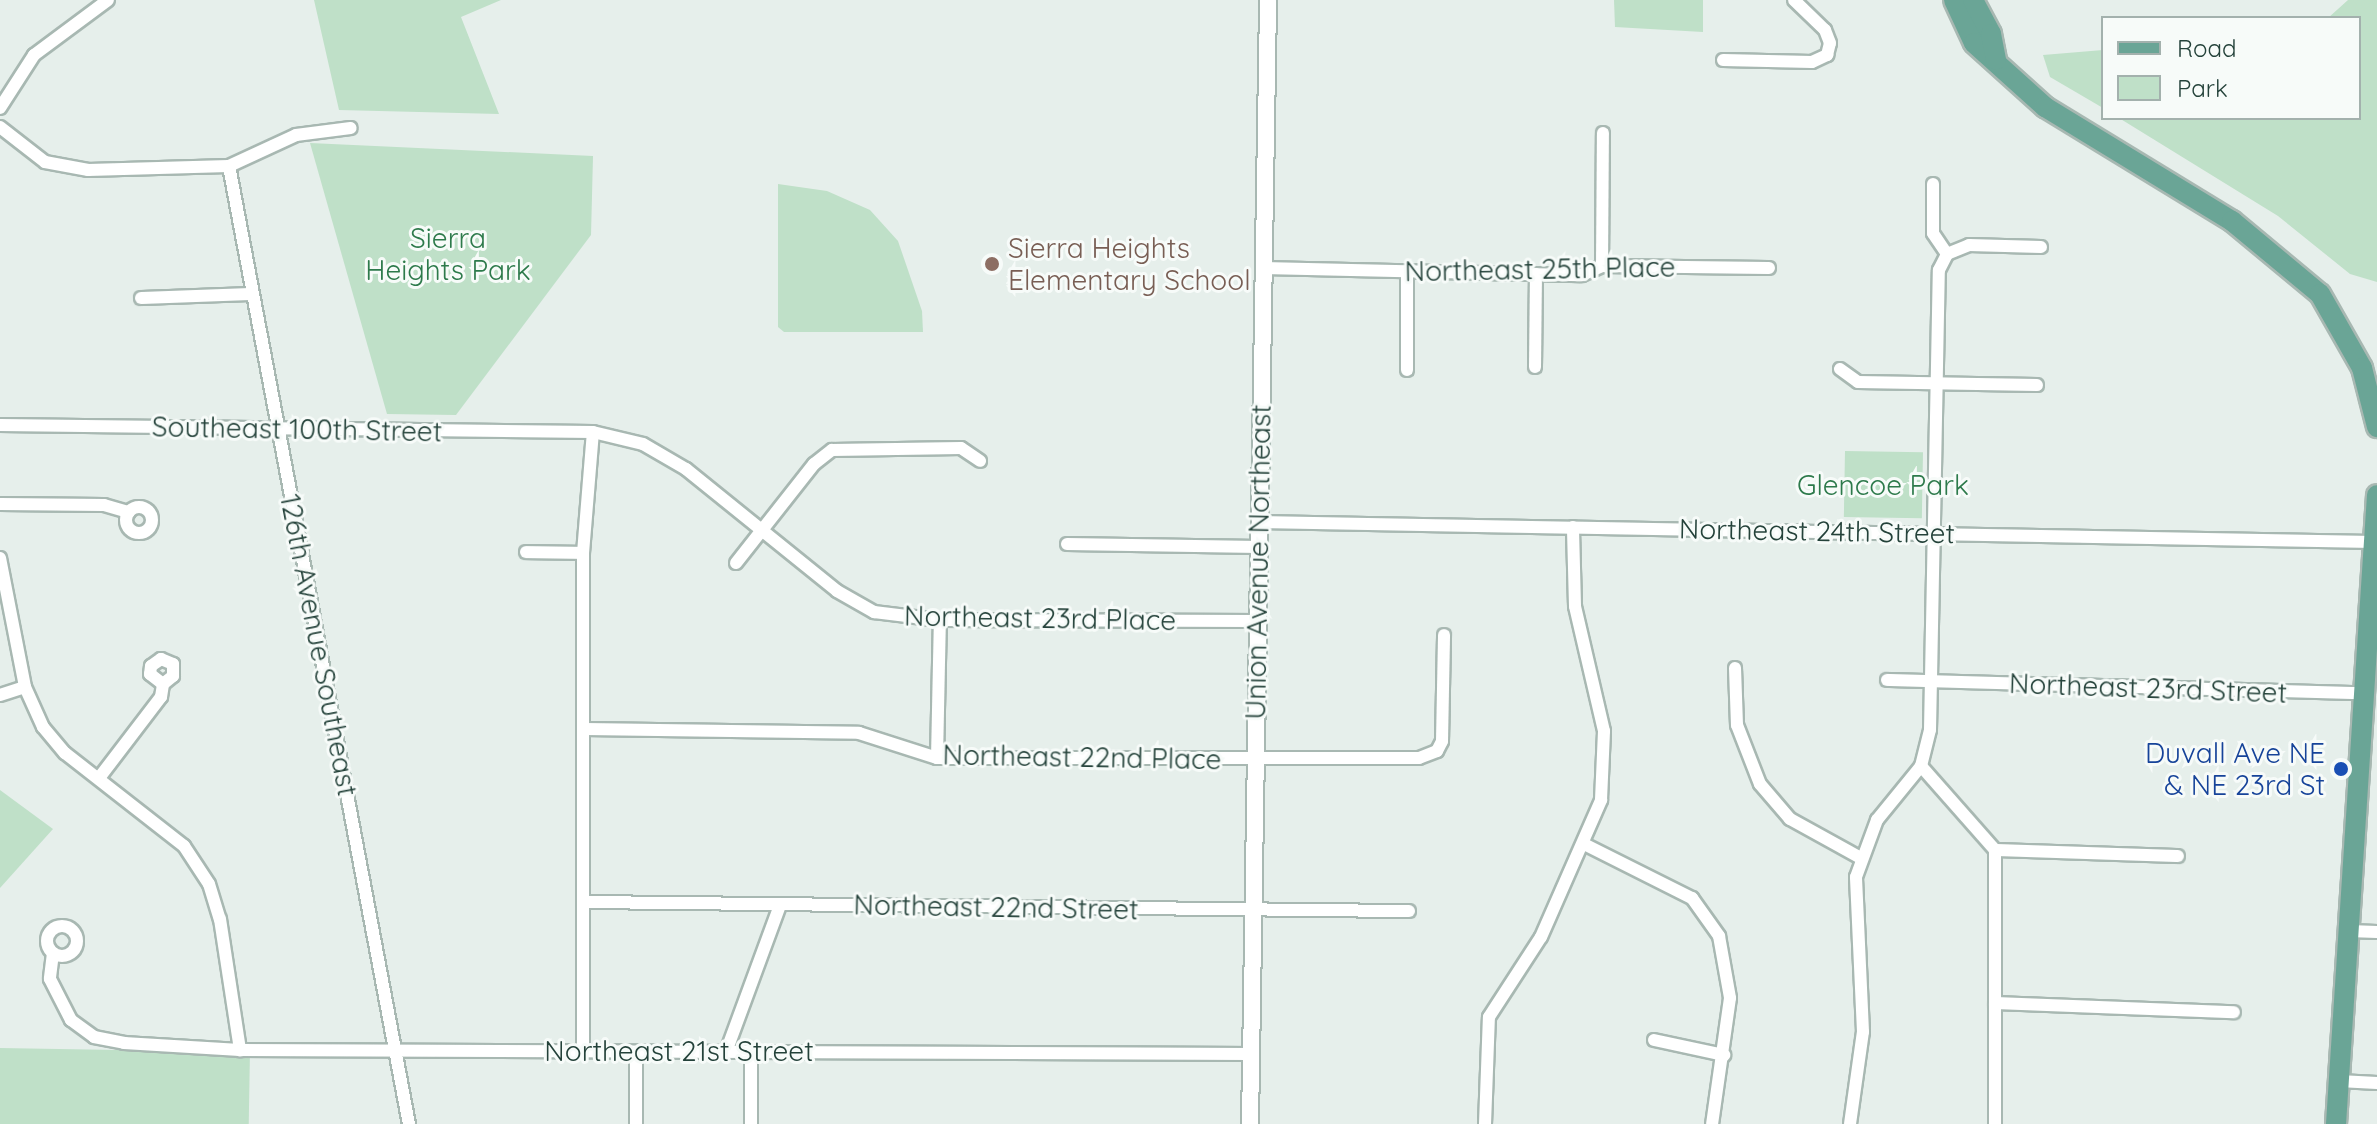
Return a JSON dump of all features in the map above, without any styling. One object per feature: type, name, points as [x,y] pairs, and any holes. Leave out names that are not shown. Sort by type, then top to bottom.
[{"type":"main road","points":[[1954,0],[1974,43],[2045,107],[2232,221],[2320,294],[2349,339],[2377,427]]},
{"type":"main road","points":[[1973,0],[1991,34],[1996,60]]},
{"type":"main road","points":[[2336,1124],[2349,931],[2369,731],[2364,693],[2373,625],[2377,495]]},
{"type":"street","points":[[0,108],[34,55],[108,0]]},
{"type":"street","name":"Union Avenue Northeast","points":[[1250,1124],[1268,0]]},
{"type":"street","points":[[1723,60],[1812,62],[1827,55],[1830,43],[1825,30],[1794,0]]},
{"type":"street","points":[[0,127],[61,168],[229,166],[296,135],[351,128]]},
{"type":"street","points":[[1602,266],[1603,133]]},
{"type":"street","name":"126th Avenue Southeast","points":[[229,166],[409,1124]]},
{"type":"street","points":[[1933,184],[1933,233],[1947,254]]},
{"type":"street","points":[[1850,1124],[1863,1032],[1856,895],[1861,858],[1877,820],[1921,766],[1930,730],[1939,270],[1947,254],[1969,245],[2041,247]]},
{"type":"street","name":"Northeast 25th Place","points":[[1263,268],[1582,275],[1602,266],[1769,268]]},
{"type":"street","points":[[1407,272],[1407,370]]},
{"type":"street","points":[[1535,367],[1536,274]]},
{"type":"street","points":[[141,298],[251,294]]},
{"type":"street","points":[[1840,369],[1858,382],[2037,385]]},
{"type":"street","name":"Southeast 100th Street","points":[[0,425],[593,432]]},
{"type":"street","points":[[583,1051],[583,553],[593,432]]},
{"type":"street","name":"Northeast 23rd Place","points":[[593,432],[660,453],[855,603],[902,619],[1257,621]]},
{"type":"street","points":[[736,563],[814,464],[841,447],[961,448],[980,461]]},
{"type":"street","points":[[0,504],[104,505],[129,512]]},
{"type":"street","name":"Northeast 24th Street","points":[[1259,522],[2374,542]]},
{"type":"street","points":[[1485,1124],[1489,1017],[1541,937],[1586,845],[1601,800],[1606,755],[1575,606],[1573,527]]},
{"type":"street","points":[[1067,544],[1259,547]]},
{"type":"street","points":[[526,552],[583,553]]},
{"type":"street","points":[[0,558],[25,687],[54,742],[184,846],[209,884],[220,919],[240,1050]]},
{"type":"street","points":[[937,758],[940,620]]},
{"type":"street","name":"Northeast 22nd Place","points":[[585,729],[859,733],[937,758],[1419,758],[1437,751],[1444,729],[1444,635]]},
{"type":"street","points":[[1735,668],[1737,725],[1760,784],[1790,819],[1861,858]]},
{"type":"street","name":"Northeast 23rd Street","points":[[1887,680],[2364,693]]},
{"type":"street","points":[[99,778],[161,697],[163,684]]},
{"type":"street","points":[[0,695],[25,687]]},
{"type":"street","points":[[1921,766],[1995,850],[1995,1124]]},
{"type":"street","points":[[1586,845],[1675,887],[1712,922],[1729,973],[1724,1055],[1712,1124]]},
{"type":"street","points":[[1995,850],[2178,856]]},
{"type":"street","name":"Northeast 22nd Street","points":[[584,902],[1409,911]]},
{"type":"street","points":[[726,1052],[780,905]]},
{"type":"street","points":[[2349,931],[2377,932]]},
{"type":"street","name":"Northeast 21st Street","points":[[53,953],[48,969],[63,1008],[82,1031],[108,1041],[240,1050],[1250,1054]]},
{"type":"street","points":[[1995,1003],[2234,1012]]},
{"type":"street","points":[[1654,1040],[1724,1055]]},
{"type":"street","points":[[636,1052],[636,1124]]},
{"type":"street","points":[[751,1052],[751,1124]]},
{"type":"street","points":[[2339,1081],[2377,1083]]},
{"type":"green space","points":[[314,0],[501,0],[461,17],[499,114],[339,110]]},
{"type":"green space","points":[[1614,0],[1703,0],[1703,32],[1615,27]]},
{"type":"green space","points":[[2348,0],[2377,0],[2377,282],[2350,274],[2278,216],[2122,120],[2361,120],[2361,16],[2330,16]]},
{"type":"green space","points":[[2101,50],[2101,107],[2050,77],[2043,55]]},
{"type":"green space","name":"Sierra Heights Park","points":[[310,143],[593,156],[591,235],[456,415],[387,414]]},
{"type":"green space","points":[[778,184],[827,191],[870,210],[898,241],[922,311],[923,332],[784,332],[778,327]]},
{"type":"green space","name":"Glencoe Park","points":[[1845,451],[1923,452],[1922,518],[1844,517]]},
{"type":"green space","points":[[0,790],[53,829],[0,888]]},
{"type":"green space","points":[[0,1048],[250,1052],[249,1124],[0,1124]]},
{"type":"place","name":"Sierra Heights Elementary School","points":[[992,264]]},
{"type":"place","name":"Duvall Ave NE & NE 23rd St","points":[[2341,769]]}]
